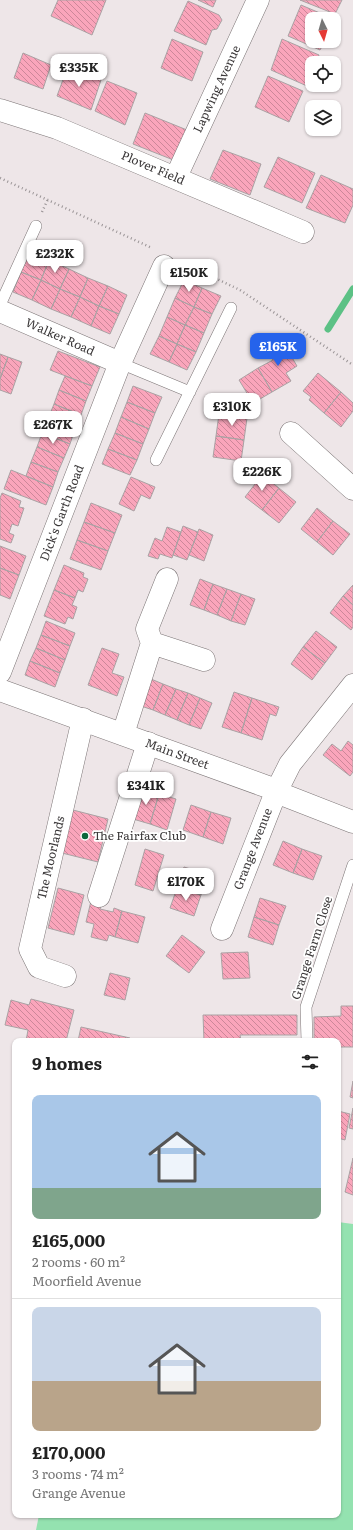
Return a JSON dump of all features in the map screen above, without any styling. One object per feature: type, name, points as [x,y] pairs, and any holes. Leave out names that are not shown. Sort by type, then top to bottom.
[{"type":"street","name":"Lapwing Avenue","points":[[176,177],[258,0]]},
{"type":"street","name":"Plover Field","points":[[0,110],[57,128],[176,177],[303,232]]},
{"type":"street","name":"Dick's Garth Road","points":[[0,672],[120,363],[164,266]]},
{"type":"street","name":"Walker Road","points":[[0,311],[120,363]]},
{"type":"street","points":[[291,433],[353,490]]},
{"type":"street","points":[[123,734],[152,643],[147,629],[167,578]]},
{"type":"street","points":[[152,643],[204,660]]},
{"type":"street","name":"Grange Avenue","points":[[222,929],[276,792],[290,764],[353,685]]},
{"type":"street","name":"Main Street","points":[[0,690],[268,787],[276,792],[353,822]]},
{"type":"street","name":"The Moorlands","points":[[65,976],[39,967],[30,949],[83,719]]},
{"type":"street","points":[[99,896],[148,743]]},
{"type":"lane","points":[[0,305],[36,226]]},
{"type":"lane","points":[[156,460],[231,308]]},
{"type":"lane","points":[[120,363],[190,392]]},
{"type":"lane","name":"Grange Farm Close","points":[[307,1038],[306,1007],[353,865]]},
{"type":"path","points":[[324,345],[353,365]]},
{"type":"green space","points":[[341,1222],[353,1224],[353,1530],[36,1530],[38,1518],[341,1518]]},
{"type":"building","points":[[58,0],[106,0],[92,35],[51,16]]},
{"type":"building","points":[[198,0],[216,0],[213,7]]},
{"type":"building","points":[[300,0],[342,0],[336,12],[330,12]]},
{"type":"building","points":[[188,1],[219,15],[222,20],[217,29],[212,30],[206,45],[174,31]]},
{"type":"building","points":[[301,5],[318,12],[305,12],[305,43],[288,36]]},
{"type":"building","points":[[172,39],[203,52],[192,81],[161,68]]},
{"type":"building","points":[[282,39],[319,55],[305,56],[305,85],[271,70]]},
{"type":"building","points":[[23,53],[51,65],[43,89],[14,78]]},
{"type":"building","points":[[68,66],[101,80],[91,110],[57,96]]},
{"type":"building","points":[[268,76],[303,91],[289,122],[255,107]]},
{"type":"building","points":[[107,81],[137,93],[125,125],[95,111]]},
{"type":"building","points":[[145,113],[187,130],[176,161],[133,144]]},
{"type":"building","points":[[223,150],[261,164],[250,195],[210,179]]},
{"type":"building","points":[[278,157],[315,173],[302,203],[264,187]]},
{"type":"building","points":[[321,175],[353,189],[353,205],[345,223],[306,208]]},
{"type":"building","points":[[30,252],[49,260],[41,280],[21,272]]},
{"type":"building","points":[[49,260],[69,269],[60,289],[41,280]]},
{"type":"building","points":[[69,269],[88,278],[80,297],[60,289]]},
{"type":"building","points":[[21,272],[41,280],[32,300],[13,292]]},
{"type":"building","points":[[88,278],[108,286],[99,306],[80,297]]},
{"type":"building","points":[[41,280],[60,289],[51,309],[32,300]]},
{"type":"building","points":[[184,280],[202,288],[194,307],[175,298]]},
{"type":"building","points":[[108,286],[127,295],[119,314],[99,306]]},
{"type":"building","points":[[202,288],[221,296],[212,314],[194,307]]},
{"type":"building","points":[[60,289],[80,297],[71,317],[51,309]]},
{"type":"building","points":[[80,297],[99,306],[91,326],[71,317]]},
{"type":"building","points":[[175,298],[194,307],[185,325],[167,317]]},
{"type":"building","points":[[99,306],[119,314],[110,334],[91,326]]},
{"type":"building","points":[[194,307],[212,314],[204,333],[185,325]]},
{"type":"building","points":[[167,317],[185,325],[177,344],[159,336]]},
{"type":"building","points":[[185,325],[204,333],[196,352],[177,344]]},
{"type":"building","points":[[159,336],[177,344],[169,362],[150,354]]},
{"type":"building","points":[[282,341],[297,366],[286,373],[291,381],[272,392],[258,368],[273,360],[267,350]]},
{"type":"building","points":[[177,344],[196,352],[187,370],[169,362]]},
{"type":"building","points":[[58,351],[100,367],[92,386],[50,370]]},
{"type":"building","points":[[0,354],[8,357],[0,379]]},
{"type":"building","points":[[8,357],[22,362],[11,394],[0,390],[0,379]]},
{"type":"building","points":[[258,368],[272,392],[253,403],[239,380]]},
{"type":"building","points":[[318,373],[341,392],[324,413],[309,400],[311,397],[303,391]]},
{"type":"building","points":[[65,376],[92,386],[86,401],[59,390]]},
{"type":"building","points":[[133,386],[162,397],[155,413],[127,402]]},
{"type":"building","points":[[59,390],[86,401],[81,415],[54,404]]},
{"type":"building","points":[[341,392],[353,403],[353,411],[341,427],[324,413]]},
{"type":"building","points":[[127,402],[155,413],[149,429],[121,417]]},
{"type":"building","points":[[54,404],[81,415],[75,429],[48,419]]},
{"type":"building","points":[[219,414],[247,418],[244,440],[216,436]]},
{"type":"building","points":[[121,417],[149,429],[143,444],[115,433]]},
{"type":"building","points":[[48,419],[75,429],[70,444],[42,433]]},
{"type":"building","points":[[42,433],[70,444],[64,458],[37,447]]},
{"type":"building","points":[[115,433],[143,444],[137,460],[108,449]]},
{"type":"building","points":[[216,436],[244,440],[241,461],[213,457]]},
{"type":"building","points":[[37,447],[64,458],[58,472],[31,462]]},
{"type":"building","points":[[108,449],[137,460],[130,475],[102,464]]},
{"type":"building","points":[[31,462],[58,472],[53,487],[26,476]]},
{"type":"building","points":[[11,470],[53,487],[46,505],[4,489]]},
{"type":"building","points":[[262,475],[279,488],[262,510],[245,497]]},
{"type":"building","points":[[131,477],[155,487],[150,499],[141,495],[134,511],[119,504]]},
{"type":"building","points":[[279,488],[296,502],[279,523],[262,510]]},
{"type":"building","points":[[2,493],[21,501],[19,507],[24,508],[18,526],[12,524],[9,533],[14,535],[11,543],[0,539],[0,498]]},
{"type":"building","points":[[91,503],[122,515],[115,533],[84,522]]},
{"type":"building","points":[[317,508],[333,521],[317,542],[301,529]]},
{"type":"building","points":[[333,521],[350,534],[333,555],[317,542]]},
{"type":"building","points":[[84,522],[115,533],[108,551],[77,540]]},
{"type":"building","points":[[183,526],[198,532],[187,560],[173,555]]},
{"type":"building","points":[[167,527],[181,532],[172,558],[160,554],[158,559],[148,556],[155,538],[162,541]]},
{"type":"building","points":[[199,529],[213,535],[204,561],[189,555]]},
{"type":"building","points":[[77,540],[108,551],[101,570],[70,559]]},
{"type":"building","points":[[0,546],[26,556],[19,575],[0,568]]},
{"type":"building","points":[[64,565],[84,573],[83,577],[88,579],[83,592],[78,590],[75,598],[54,590]]},
{"type":"building","points":[[0,568],[19,575],[10,599],[0,595]]},
{"type":"building","points":[[200,579],[213,584],[204,610],[190,605]]},
{"type":"building","points":[[213,584],[227,589],[217,615],[204,610]]},
{"type":"building","points":[[353,585],[353,605],[343,596]]},
{"type":"building","points":[[227,589],[241,594],[231,621],[217,615]]},
{"type":"building","points":[[54,590],[75,598],[72,605],[77,607],[73,619],[68,617],[65,624],[44,616]]},
{"type":"building","points":[[241,594],[255,599],[245,625],[231,621]]},
{"type":"building","points":[[343,596],[353,605],[353,627],[351,630],[330,613]]},
{"type":"building","points":[[46,621],[75,633],[70,646],[41,635]]},
{"type":"building","points":[[316,631],[337,647],[325,663],[303,647]]},
{"type":"building","points":[[41,635],[70,646],[65,660],[36,648]]},
{"type":"building","points":[[303,647],[325,663],[312,680],[291,664]]},
{"type":"building","points":[[36,648],[65,660],[60,673],[30,661]]},
{"type":"building","points":[[102,648],[119,654],[112,673],[124,677],[117,696],[88,685]]},
{"type":"building","points":[[30,661],[60,673],[55,687],[25,675]]},
{"type":"building","points":[[151,679],[163,684],[153,710],[141,706]]},
{"type":"building","points":[[163,684],[176,689],[165,715],[153,710]]},
{"type":"building","points":[[176,689],[188,693],[177,720],[165,715]]},
{"type":"building","points":[[234,692],[252,698],[241,733],[222,727]]},
{"type":"building","points":[[188,693],[200,698],[189,725],[177,720]]},
{"type":"building","points":[[200,698],[212,703],[201,729],[189,725]]},
{"type":"building","points":[[252,698],[279,707],[276,716],[270,714],[262,740],[241,733]]},
{"type":"building","points":[[348,741],[353,745],[353,772],[350,776],[323,755],[332,744],[341,751]]},
{"type":"building","points":[[142,788],[159,794],[150,824],[133,819]]},
{"type":"building","points":[[159,794],[176,799],[167,830],[150,824]]},
{"type":"building","points":[[191,805],[211,812],[203,837],[183,830]]},
{"type":"building","name":"The Fairfax Club","points":[[73,810],[108,819],[98,862],[62,853]]},
{"type":"building","points":[[211,812],[231,818],[223,844],[203,837]]},
{"type":"building","points":[[283,841],[302,849],[293,873],[273,865]]},
{"type":"building","points":[[145,849],[164,855],[153,891],[135,885]]},
{"type":"building","points":[[302,849],[322,856],[313,880],[293,873]]},
{"type":"building","points":[[184,867],[207,874],[201,895],[177,888]]},
{"type":"building","points":[[58,888],[84,895],[74,935],[48,928]]},
{"type":"building","points":[[177,888],[201,895],[194,916],[170,908]]},
{"type":"building","points":[[260,898],[286,906],[279,925],[254,917]]},
{"type":"building","points":[[91,901],[102,904],[100,909],[113,912],[114,908],[122,911],[115,937],[109,935],[107,941],[91,937],[94,924],[86,922]]},
{"type":"building","points":[[122,911],[145,917],[138,943],[115,937]]},
{"type":"building","points":[[254,917],[279,925],[273,945],[248,937]]},
{"type":"building","points":[[182,935],[205,952],[189,973],[166,956]]},
{"type":"building","points":[[248,952],[250,978],[223,979],[221,953]]},
{"type":"building","points":[[110,973],[130,978],[125,1000],[104,995]]},
{"type":"building","points":[[31,999],[74,1010],[67,1038],[27,1038],[28,1030],[5,1025],[11,1000],[29,1005]]},
{"type":"building","points":[[341,1006],[353,1006],[353,1047],[341,1047],[341,1038],[314,1038],[314,1017],[341,1016]]},
{"type":"building","points":[[203,1015],[297,1015],[297,1035],[240,1035],[240,1038],[204,1038]]},
{"type":"building","points":[[81,1027],[130,1038],[79,1038]]},
{"type":"building","points":[[353,1081],[353,1098],[350,1097]]},
{"type":"building","points":[[353,1108],[353,1129],[349,1128]]},
{"type":"building","points":[[341,1112],[350,1114],[345,1140],[341,1139]]},
{"type":"building","points":[[353,1158],[353,1195],[345,1192]]},
{"type":"waterway","points":[[328,329],[353,289]]},
{"type":"place","name":"The Fairfax Club","points":[[85,836]]}]
